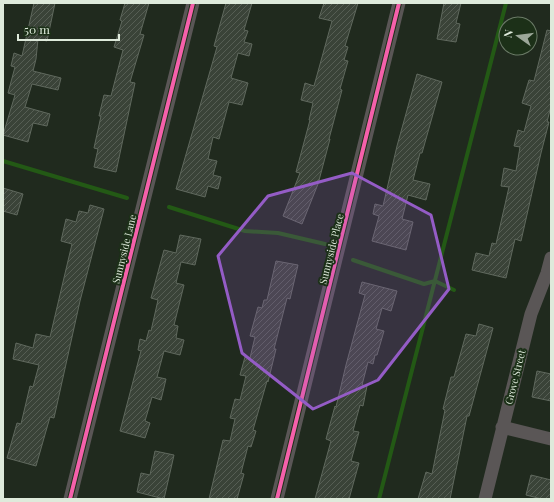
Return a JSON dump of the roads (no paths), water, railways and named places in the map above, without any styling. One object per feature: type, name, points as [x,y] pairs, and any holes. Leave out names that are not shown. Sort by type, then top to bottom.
[{"type":"street","name":"Sunnyside Lane","points":[[70,499],[193,3]]},
{"type":"street","name":"Sunnyside Place","points":[[278,499],[399,3]]},
{"type":"street","name":"Grove Street","points":[[485,499],[531,314],[547,273],[551,258]]},
{"type":"street","points":[[502,427],[551,439]]},
{"type":"waterway","points":[[379,499],[506,3]]},
{"type":"waterway","points":[[3,161],[127,198]]},
{"type":"waterway","points":[[169,207],[245,231],[278,233],[325,244]]},
{"type":"waterway","points":[[353,260],[424,284],[435,281],[454,290]]}]
